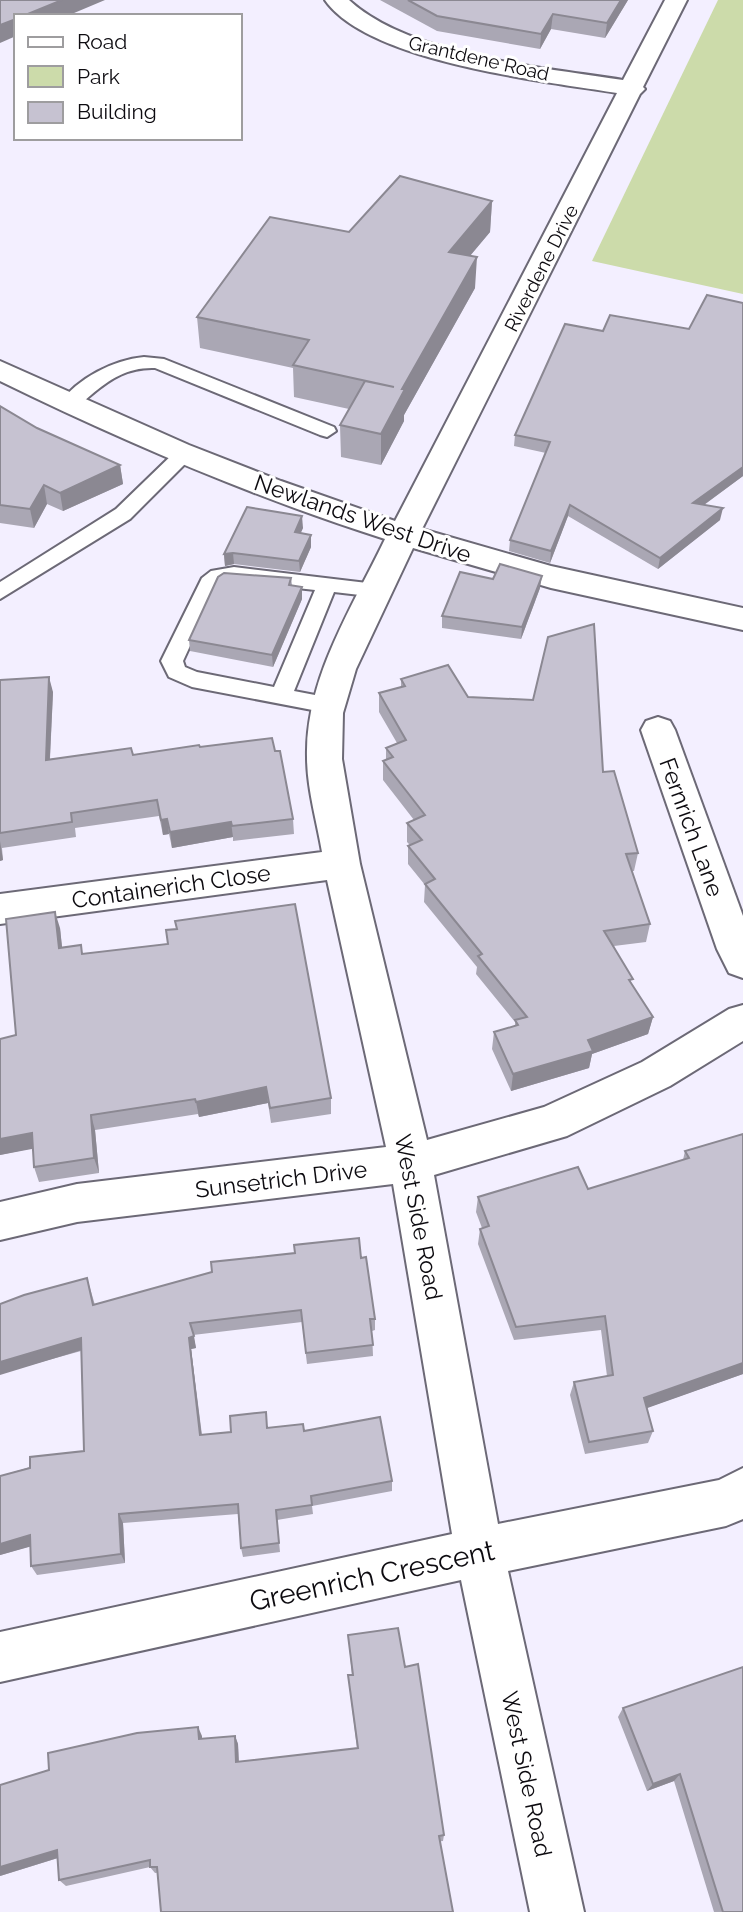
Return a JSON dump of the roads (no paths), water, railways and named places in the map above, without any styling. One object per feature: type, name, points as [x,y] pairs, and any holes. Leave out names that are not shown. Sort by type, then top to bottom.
[{"type":"street","name":"Grantdene Road","points":[[336,0],[350,15],[383,34],[428,50],[633,89]]},
{"type":"street","name":"Riverdene Drive","points":[[403,535],[633,89],[676,0]]},
{"type":"street","name":"Newlands West Drive","points":[[0,370],[68,404],[184,454],[403,535],[515,568],[649,601],[743,619]]},
{"type":"street","name":"West Side Road","points":[[403,535],[339,669],[328,705],[324,759],[342,864],[411,1163],[479,1552],[556,1912]]},
{"type":"street","name":"Fernrich Lane","points":[[658,730],[736,949],[743,962]]},
{"type":"street","name":"Containerich Close","points":[[0,909],[342,864]]},
{"type":"street","name":"Sunsetrich Drive","points":[[0,1221],[77,1203],[411,1163],[552,1123],[656,1074],[743,1021]]},
{"type":"street","name":"Greenrich Crescent","points":[[0,1657],[479,1552],[726,1503],[743,1492]]},
{"type":"lane","points":[[68,404],[120,365],[138,360],[158,363],[327,432]]},
{"type":"lane","points":[[0,592],[89,538],[125,512],[184,454]]},
{"type":"lane","points":[[328,705],[192,679],[177,672],[172,661],[209,583],[218,576],[234,574],[377,590]]},
{"type":"lane","points":[[281,696],[327,584]]}]
